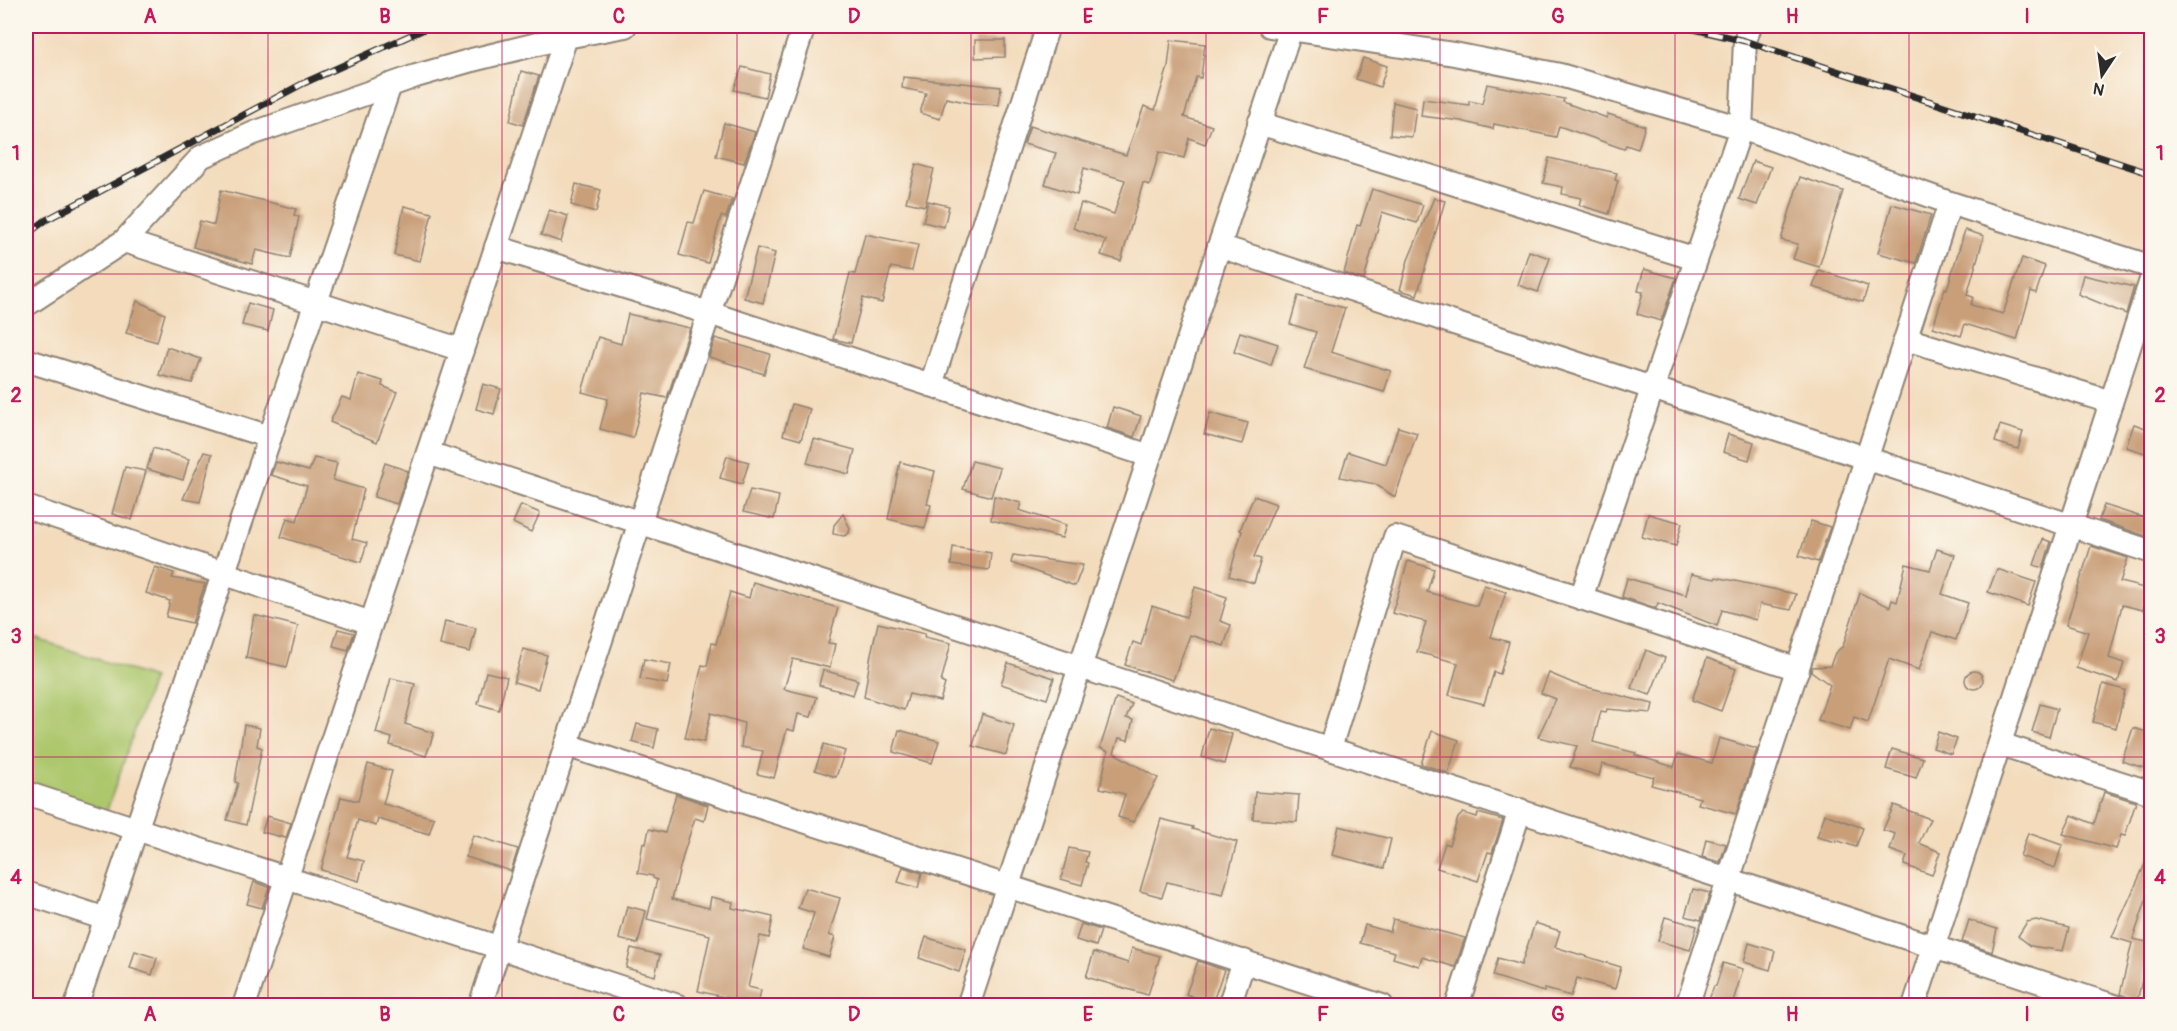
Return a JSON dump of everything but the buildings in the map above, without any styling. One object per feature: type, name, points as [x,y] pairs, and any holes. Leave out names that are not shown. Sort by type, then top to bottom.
[{"type":"street","points":[[26,305],[124,241],[201,157],[254,133],[390,85],[568,31],[626,26]]},
{"type":"street","points":[[480,1005],[804,26]]},
{"type":"street","points":[[931,385],[1048,26]]},
{"type":"street","points":[[1581,598],[1741,128],[1744,40],[1750,26]]},
{"type":"street","points":[[968,1005],[1259,123],[1280,27],[1454,54],[1560,75],[1741,128],[1950,203],[2151,267]]},
{"type":"street","points":[[244,1005],[568,31]]},
{"type":"street","points":[[76,1005],[390,85]]},
{"type":"street","points":[[1259,123],[1696,259]]},
{"type":"street","points":[[1688,1005],[1950,203]]},
{"type":"street","points":[[124,241],[462,350]]},
{"type":"street","points":[[1219,246],[2151,552]]},
{"type":"street","points":[[496,247],[709,313],[1150,456]]},
{"type":"street","points":[[1914,1005],[2151,277]]},
{"type":"street","points":[[1906,339],[2110,402]]},
{"type":"street","points":[[26,360],[270,437]]},
{"type":"street","points":[[428,453],[2114,1005]]},
{"type":"street","points":[[26,507],[371,623]]},
{"type":"street","points":[[1330,748],[1395,537],[1798,669]]},
{"type":"street","points":[[2000,744],[2151,793]]},
{"type":"street","points":[[566,745],[1383,1005]]},
{"type":"street","points":[[26,793],[678,1005]]},
{"type":"street","points":[[1457,1005],[1520,810]]},
{"type":"street","points":[[26,893],[106,919]]},
{"type":"street","points":[[1229,1005],[1244,961]]},
{"type":"green space","points":[[26,635],[153,678],[106,813],[26,785]]},
{"type":"railway","points":[[26,235],[46,220],[304,83],[431,26]]},
{"type":"railway","points":[[1681,26],[1745,41],[2152,174]]}]
